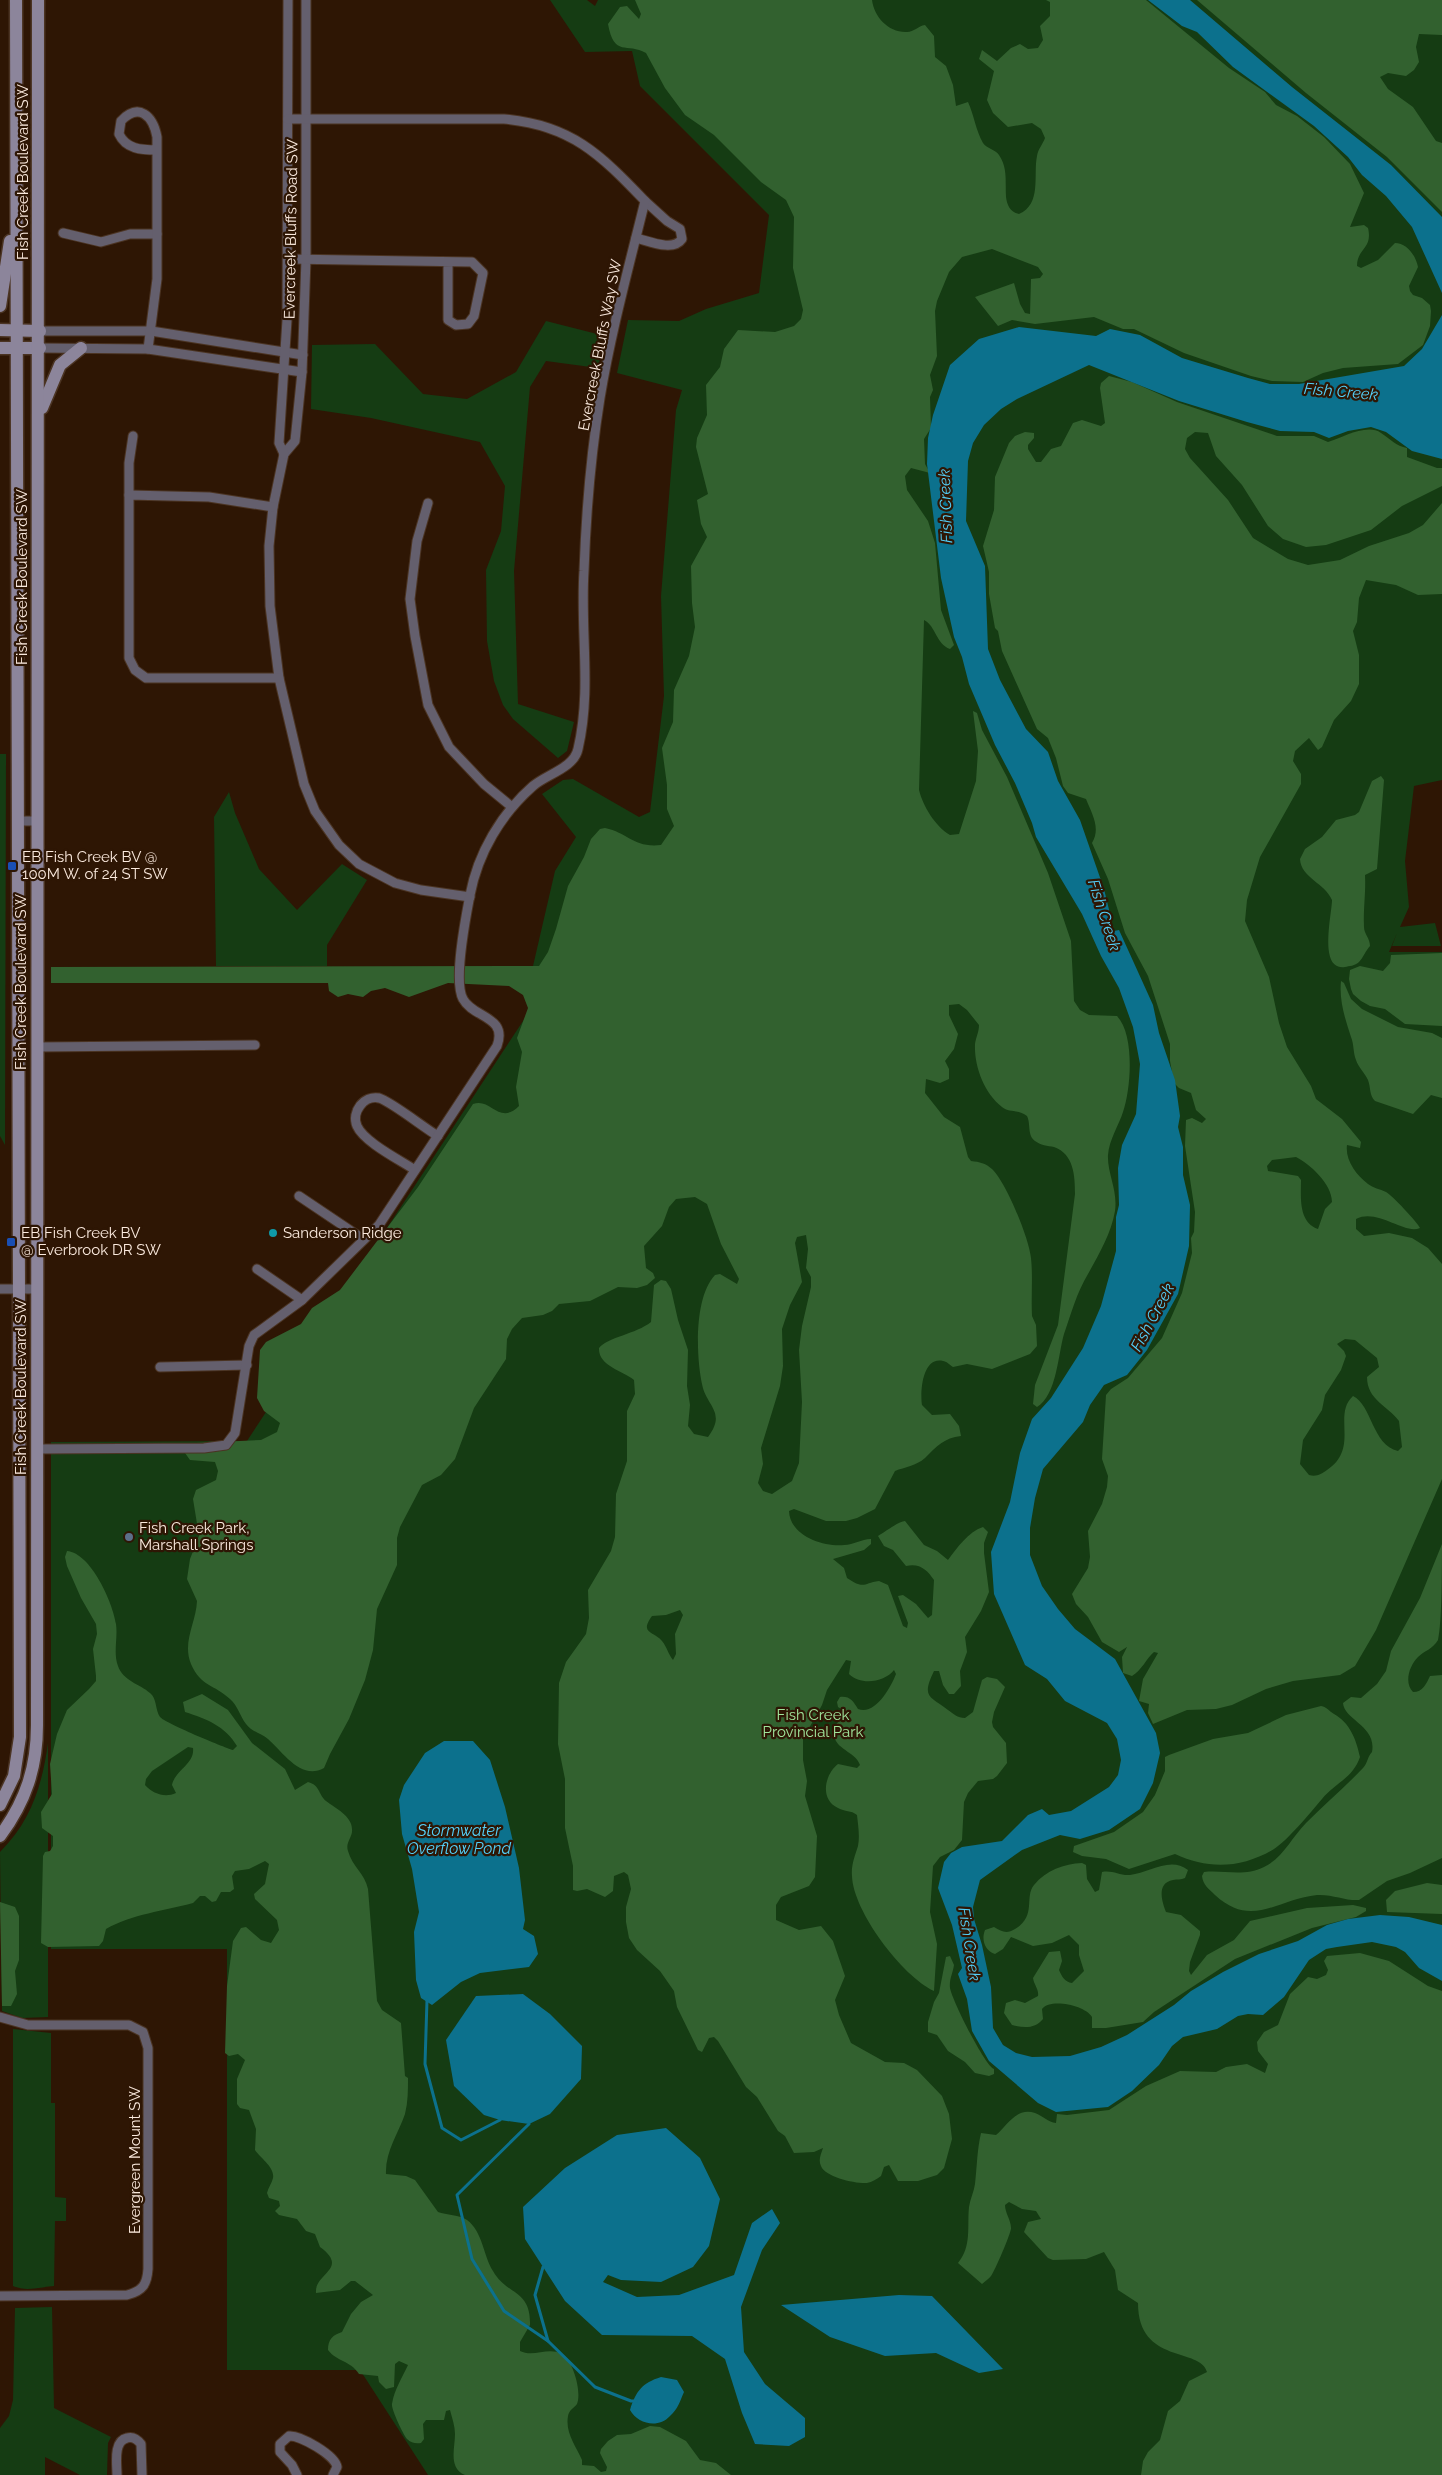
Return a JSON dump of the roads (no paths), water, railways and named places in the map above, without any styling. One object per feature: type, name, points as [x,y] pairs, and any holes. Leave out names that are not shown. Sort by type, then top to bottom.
[{"type":"main road","name":"Fish Creek Boulevard SW","points":[[0,1805],[14,1776],[19,1750],[20,1290],[16,0]]},
{"type":"main road","name":"Fish Creek Boulevard SW","points":[[0,1836],[20,1806],[27,1790],[34,1766],[37,1742],[37,821],[40,348],[38,0]]},
{"type":"main road","points":[[0,306],[5,285],[18,184]]},
{"type":"main road","points":[[0,330],[40,331]]},
{"type":"main road","points":[[0,348],[40,348]]},
{"type":"main road","points":[[39,415],[60,365],[80,348]]},
{"type":"street","name":"Evercreek Bluffs Road SW","points":[[284,454],[279,443],[286,352],[288,259],[288,0]]},
{"type":"street","name":"Evercreek Bluffs Road SW","points":[[306,0],[304,355],[295,441],[284,454],[273,507],[269,546],[269,597],[279,678],[304,784],[315,812],[339,845],[358,864],[395,883],[421,890],[470,897]]},
{"type":"street","points":[[148,349],[158,279],[156,150],[155,128],[149,116],[134,113],[121,121],[118,134],[127,144],[143,150],[156,150]]},
{"type":"street","points":[[288,119],[504,119],[551,127],[578,141],[606,162],[667,221],[680,228],[682,239],[678,244],[671,246],[636,238]]},
{"type":"street","name":"Evercreek Bluffs Way SW","points":[[37,1449],[204,1448],[226,1445],[235,1433],[247,1366],[248,1346],[254,1335],[302,1300],[363,1239],[380,1225],[498,1041],[498,1031],[493,1023],[467,1004],[462,997],[459,972],[470,897],[482,855],[493,833],[512,807],[534,785],[570,764],[578,749],[586,683],[584,571],[594,443],[602,389],[645,201]]},
{"type":"street","points":[[63,232],[101,242],[130,234],[157,234]]},
{"type":"street","points":[[288,259],[472,262],[483,273],[474,316],[468,324],[456,325],[448,320],[448,262]]},
{"type":"street","points":[[40,331],[151,331],[304,355]]},
{"type":"street","points":[[40,348],[148,349],[302,372]]},
{"type":"street","points":[[133,436],[128,463],[129,658],[135,670],[146,678],[279,678]]},
{"type":"street","points":[[129,495],[209,497],[273,507]]},
{"type":"street","points":[[428,503],[417,541],[410,599],[428,705],[449,748],[484,784],[512,807]]},
{"type":"street","points":[[19,821],[37,821]]},
{"type":"street","points":[[38,1047],[255,1045]]},
{"type":"street","points":[[416,1170],[363,1135],[356,1125],[355,1117],[360,1105],[372,1098],[382,1100],[438,1136]]},
{"type":"street","points":[[299,1196],[363,1239]]},
{"type":"street","points":[[257,1269],[302,1300]]},
{"type":"street","points":[[0,1289],[37,1289]]},
{"type":"street","points":[[160,1367],[247,1366]]},
{"type":"street","name":"Evergreen Mount SW","points":[[0,2017],[28,2025],[129,2025],[143,2032],[148,2048],[148,2269],[147,2281],[143,2288],[128,2296],[0,2296]]},
{"type":"street","points":[[297,2475],[292,2465],[280,2452],[280,2444],[289,2436],[297,2436],[333,2457],[337,2466],[334,2475]]},
{"type":"street","points":[[119,2475],[119,2444],[124,2438],[132,2437],[139,2441],[142,2448],[142,2475]]},
{"type":"water","points":[[1148,0],[1190,0],[1292,87],[1391,165],[1442,217],[1442,293],[1412,227],[1386,196],[1362,175],[1348,157],[1314,126],[1233,67],[1197,32],[1182,26]]},
{"type":"water","name":"Fish Creek","points":[[1442,315],[1442,459],[1412,451],[1386,432],[1371,427],[1348,431],[1329,438],[1314,432],[1280,431],[1179,401],[1089,365],[1017,399],[1001,409],[984,425],[973,443],[968,461],[966,521],[985,566],[988,649],[1000,680],[1026,729],[1048,752],[1058,781],[1080,820],[1104,889],[1111,918],[1109,925],[1114,931],[1119,930],[1153,1005],[1159,1033],[1175,1080],[1180,1116],[1178,1127],[1183,1147],[1183,1175],[1190,1205],[1189,1246],[1178,1294],[1147,1350],[1127,1375],[1104,1385],[1090,1405],[1083,1422],[1043,1469],[1035,1498],[1030,1528],[1030,1555],[1042,1586],[1075,1629],[1115,1659],[1156,1733],[1160,1753],[1153,1783],[1140,1809],[1109,1830],[1080,1839],[1060,1835],[1022,1850],[980,1880],[973,1907],[974,1919],[991,1987],[993,2028],[1003,2045],[1016,2053],[1032,2057],[1070,2056],[1101,2047],[1127,2035],[1174,2005],[1191,1991],[1223,1972],[1259,1954],[1298,1941],[1327,1925],[1348,1919],[1380,1915],[1409,1917],[1442,1925],[1442,1981],[1419,1968],[1405,1952],[1396,1947],[1372,1942],[1326,1949],[1309,1960],[1284,1997],[1263,2015],[1248,2014],[1238,2016],[1217,2029],[1183,2037],[1172,2046],[1159,2065],[1132,2091],[1108,2107],[1056,2112],[1038,2103],[989,2061],[972,2031],[967,1999],[958,1974],[962,1968],[952,1925],[938,1888],[944,1862],[951,1853],[962,1847],[1002,1841],[1028,1815],[1042,1809],[1049,1815],[1071,1811],[1109,1787],[1118,1775],[1121,1760],[1117,1739],[1107,1723],[1065,1701],[1047,1679],[1025,1665],[994,1594],[991,1552],[1010,1502],[1020,1453],[1032,1419],[1051,1398],[1083,1348],[1101,1306],[1116,1251],[1116,1217],[1119,1205],[1118,1168],[1122,1145],[1136,1114],[1140,1064],[1133,1027],[1119,988],[1101,956],[1082,914],[1036,837],[1015,783],[995,745],[969,684],[962,657],[954,637],[941,578],[927,464],[928,438],[933,415],[950,365],[979,339],[1019,327],[1096,336],[1110,329],[1140,335],[1182,358],[1270,384],[1299,384],[1404,366],[1422,349]]},
{"type":"water","name":"Stormwater Overflow Pond","points":[[444,1741],[473,1741],[490,1760],[505,1807],[519,1868],[525,1920],[523,1929],[534,1936],[538,1954],[529,1967],[480,1973],[461,1982],[432,2005],[421,1998],[416,1980],[414,1932],[419,1912],[412,1869],[402,1834],[399,1800],[404,1785],[425,1753]]},
{"type":"water","points":[[523,1994],[550,2014],[582,2046],[581,2079],[550,2114],[529,2124],[500,2120],[484,2115],[454,2086],[446,2040],[476,1996]]},
{"type":"water","points":[[666,2128],[700,2158],[720,2199],[709,2246],[693,2267],[661,2282],[621,2280],[608,2275],[603,2282],[637,2297],[679,2295],[734,2275],[752,2223],[772,2209],[780,2223],[762,2250],[741,2307],[744,2352],[765,2384],[805,2418],[805,2437],[789,2446],[755,2444],[742,2413],[725,2359],[692,2336],[602,2335],[565,2301],[525,2239],[523,2207],[565,2168],[617,2135]]},
{"type":"water","points":[[899,2295],[932,2296],[1003,2369],[979,2373],[936,2353],[885,2356],[830,2337],[781,2305]]},
{"type":"water","points":[[661,2377],[677,2380],[684,2392],[675,2411],[660,2423],[648,2423],[638,2419],[630,2410],[637,2393],[644,2385]]},
{"type":"waterway","points":[[427,2000],[425,2064],[442,2128],[461,2140],[500,2120]]},
{"type":"waterway","points":[[529,2124],[457,2195],[472,2259],[504,2311],[548,2341]]},
{"type":"waterway","points":[[543,2267],[535,2295],[548,2341],[595,2387],[631,2401],[636,2401]]},
{"type":"place","name":"EB Fish Creek BV @ 100M W. of 24 ST SW","points":[[12,866]]},
{"type":"place","name":"Sanderson Ridge","points":[[273,1233]]},
{"type":"place","name":"EB Fish Creek BV @ Everbrook DR SW","points":[[11,1242]]},
{"type":"place","name":"Fish Creek Park, Marshall Springs","points":[[129,1537]]},
{"type":"park label","name":"Fish Creek Provincial Park","points":[[813,1724]]}]
